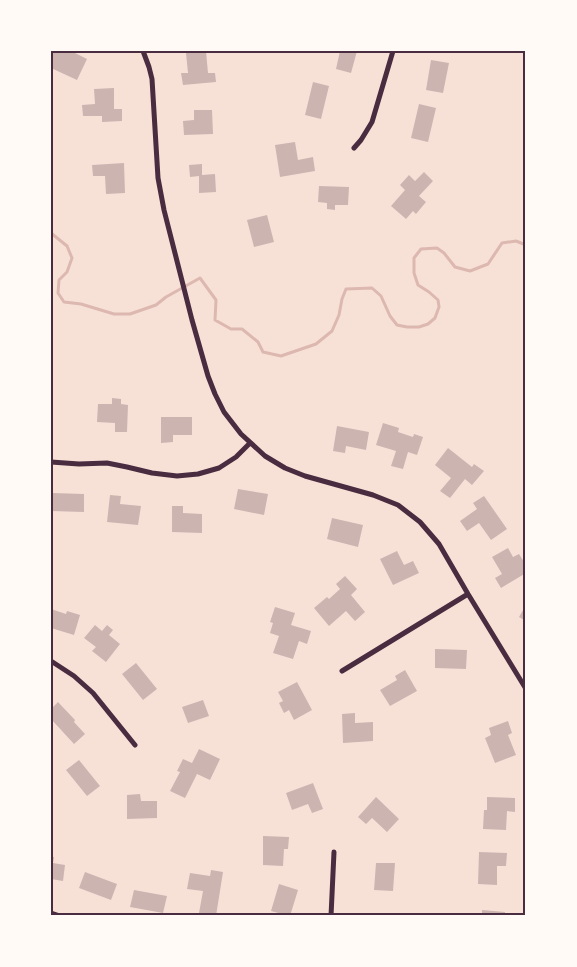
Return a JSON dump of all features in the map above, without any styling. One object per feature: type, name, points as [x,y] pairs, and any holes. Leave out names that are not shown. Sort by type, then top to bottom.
[{"type":"street","points":[[143,51],[152,79],[158,178],[164,210],[176,263],[208,376],[224,412],[241,434],[264,456],[285,468],[305,476],[373,495],[398,505],[420,522],[439,544],[468,594],[523,679],[526,690]]},
{"type":"street","points":[[354,148],[372,122],[393,51]]},
{"type":"street","points":[[51,462],[107,463],[152,474],[177,476],[198,474],[219,468],[236,457],[250,443]]},
{"type":"street","points":[[342,671],[468,594]]},
{"type":"street","points":[[51,661],[74,676],[93,693],[135,744]]},
{"type":"street","points":[[330,916],[334,852]]},
{"type":"street","points":[[51,913],[60,916]]},
{"type":"building","points":[[51,51],[71,51],[87,59],[77,80],[51,68]]},
{"type":"building","points":[[206,51],[208,73],[215,73],[216,82],[183,85],[181,73],[188,73],[186,53]]},
{"type":"building","points":[[340,51],[357,51],[351,73],[336,69]]},
{"type":"building","points":[[431,60],[449,63],[443,93],[426,90]]},
{"type":"building","points":[[313,82],[329,86],[321,119],[305,115]]},
{"type":"building","points":[[114,88],[114,109],[122,109],[122,121],[102,122],[102,116],[83,116],[82,105],[95,104],[94,89]]},
{"type":"building","points":[[419,104],[436,108],[428,142],[411,138]]},
{"type":"building","points":[[194,110],[212,110],[213,134],[184,135],[183,121],[194,120]]},
{"type":"building","points":[[295,142],[298,160],[313,157],[315,171],[280,177],[275,145]]},
{"type":"building","points":[[124,163],[125,193],[106,194],[105,176],[93,176],[92,165]]},
{"type":"building","points":[[202,164],[202,175],[215,174],[216,192],[199,193],[199,176],[190,177],[189,165]]},
{"type":"building","points":[[424,172],[433,181],[419,196],[426,202],[416,214],[413,211],[406,219],[391,206],[405,190],[400,185],[409,175],[415,181]]},
{"type":"building","points":[[319,186],[349,187],[348,205],[335,205],[335,210],[327,209],[327,203],[318,202]]},
{"type":"building","points":[[267,215],[274,242],[254,247],[247,220]]},
{"type":"building","points":[[112,398],[121,399],[121,404],[128,405],[127,432],[115,432],[115,423],[97,422],[98,404],[112,404]]},
{"type":"building","points":[[161,417],[192,417],[192,435],[173,435],[173,442],[161,443]]},
{"type":"building","points":[[383,423],[399,428],[398,432],[413,437],[414,434],[423,437],[417,455],[408,452],[403,469],[391,466],[396,451],[376,445]]},
{"type":"building","points":[[337,426],[369,432],[366,450],[346,446],[345,453],[333,451]]},
{"type":"building","points":[[448,448],[472,467],[474,464],[484,471],[472,485],[465,479],[450,498],[440,491],[451,478],[435,465]]},
{"type":"building","points":[[238,489],[268,494],[264,515],[234,509]]},
{"type":"building","points":[[52,493],[84,494],[84,512],[51,511]]},
{"type":"building","points":[[110,495],[121,496],[120,504],[141,506],[138,525],[107,522]]},
{"type":"building","points":[[484,496],[507,529],[491,540],[479,523],[467,531],[460,521],[477,509],[473,503]]},
{"type":"building","points":[[172,506],[183,506],[183,513],[202,514],[202,533],[172,532]]},
{"type":"building","points":[[332,518],[363,525],[358,547],[327,539]]},
{"type":"building","points":[[508,548],[513,557],[519,554],[526,565],[526,573],[501,588],[495,578],[502,574],[492,557]]},
{"type":"building","points":[[397,551],[404,565],[413,561],[419,573],[393,585],[380,559]]},
{"type":"building","points":[[345,576],[357,589],[351,595],[365,612],[355,621],[346,611],[329,626],[314,608],[327,597],[329,599],[340,589],[336,584]]},
{"type":"building","points":[[526,605],[526,621],[519,617]]},
{"type":"building","points":[[275,607],[295,613],[291,625],[311,631],[307,644],[299,641],[293,659],[273,653],[279,636],[270,633],[273,623],[270,622]]},
{"type":"building","points":[[51,609],[66,614],[67,611],[80,615],[74,635],[51,628]]},
{"type":"building","points":[[95,625],[102,631],[107,625],[113,630],[109,635],[120,644],[106,662],[92,651],[96,647],[84,638]]},
{"type":"building","points":[[435,649],[467,650],[466,669],[435,668]]},
{"type":"building","points":[[136,663],[157,689],[143,700],[122,674]]},
{"type":"building","points":[[405,670],[417,691],[390,706],[380,690],[397,680],[395,676]]},
{"type":"building","points":[[297,682],[312,710],[294,720],[289,710],[284,713],[279,703],[283,701],[278,692]]},
{"type":"building","points":[[203,700],[209,716],[188,723],[182,707]]},
{"type":"building","points":[[58,702],[85,734],[74,744],[51,719],[51,709]]},
{"type":"building","points":[[355,713],[355,723],[373,722],[373,741],[343,743],[342,714]]},
{"type":"building","points":[[508,721],[512,733],[508,735],[516,755],[495,763],[485,738],[491,735],[489,728]]},
{"type":"building","points":[[199,749],[220,759],[210,780],[197,774],[185,798],[170,791],[180,772],[177,771],[183,759],[192,763]]},
{"type":"building","points":[[79,760],[100,786],[87,796],[66,770]]},
{"type":"building","points":[[313,783],[323,809],[312,813],[308,804],[292,810],[286,793]]},
{"type":"building","points":[[140,794],[141,801],[157,801],[157,818],[127,819],[127,795]]},
{"type":"building","points":[[376,797],[399,819],[387,832],[372,818],[366,824],[358,817]]},
{"type":"building","points":[[487,797],[515,798],[515,812],[507,811],[506,830],[483,829],[484,810],[487,810]]},
{"type":"building","points":[[263,836],[289,837],[288,849],[284,849],[283,866],[263,865]]},
{"type":"building","points":[[479,852],[507,853],[506,866],[497,866],[497,885],[478,884]]},
{"type":"building","points":[[51,857],[54,857],[53,863],[65,865],[63,881],[51,879]]},
{"type":"building","points":[[376,863],[395,863],[393,891],[374,890]]},
{"type":"building","points":[[211,870],[223,872],[216,916],[199,913],[203,891],[187,889],[190,873],[210,876]]},
{"type":"building","points":[[85,872],[117,884],[111,900],[79,888]]},
{"type":"building","points":[[279,884],[298,890],[290,916],[271,911]]},
{"type":"building","points":[[134,890],[167,896],[163,913],[130,907]]},
{"type":"building","points":[[482,910],[505,912],[505,916],[482,916]]},
{"type":"waterway","points":[[51,233],[67,246],[72,258],[67,272],[59,280],[58,293],[64,302],[81,304],[114,314],[130,314],[156,305],[166,297],[200,278],[216,300],[215,320],[231,329],[242,329],[258,342],[263,352],[281,356],[316,344],[332,331],[339,315],[346,289],[372,288],[381,296],[390,316],[397,325],[419,327],[428,324],[435,318],[439,307],[438,300],[418,285],[414,273],[414,258],[421,249],[437,248],[444,253],[455,267],[470,271],[488,264],[502,243],[516,241],[526,245]]}]
